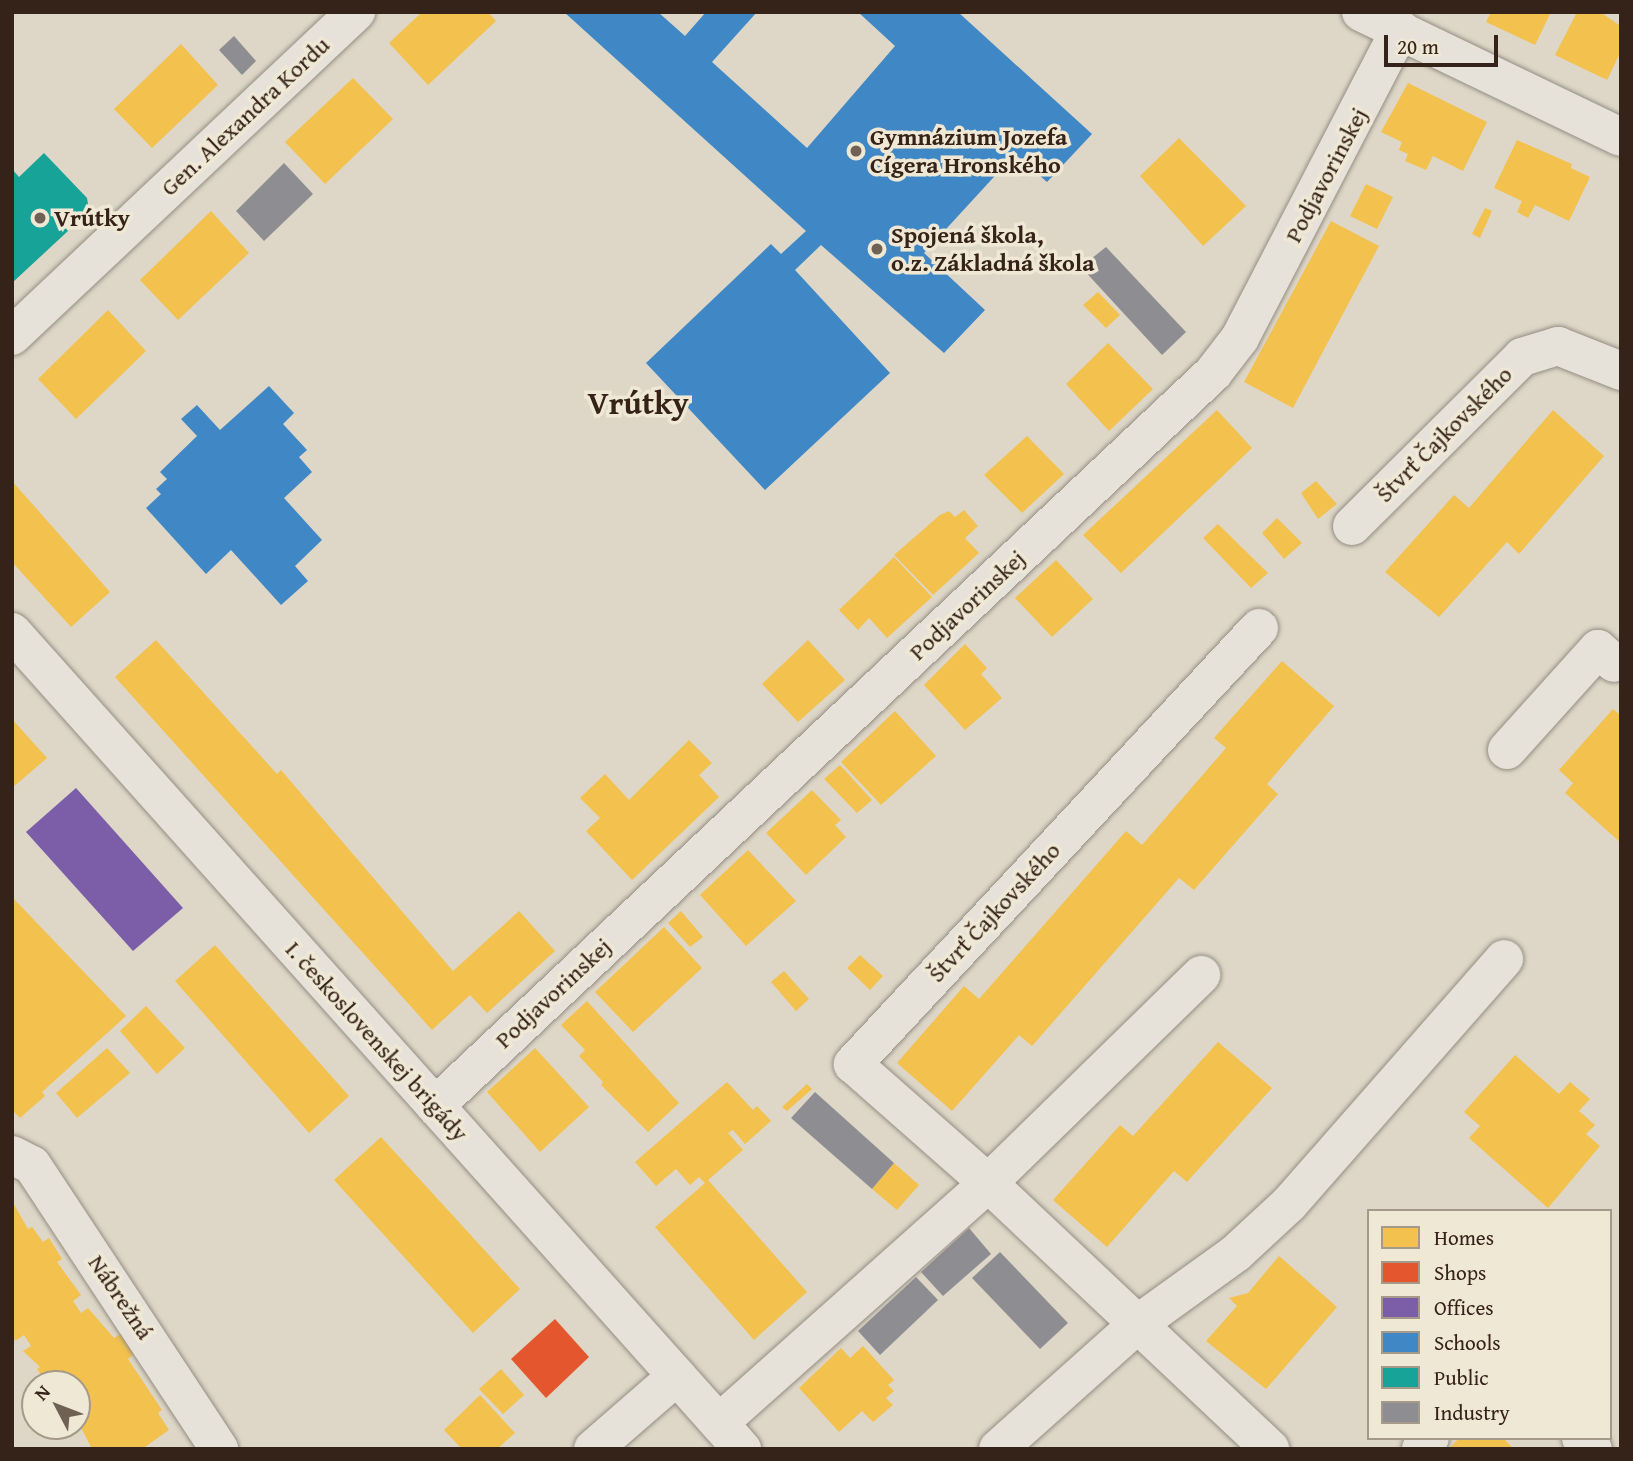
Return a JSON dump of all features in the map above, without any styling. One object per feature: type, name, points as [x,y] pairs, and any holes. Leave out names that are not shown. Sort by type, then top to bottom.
[{"type":"street","name":"Gen. Alexandra Kordu","points":[[12,336],[356,12]]},
{"type":"street","points":[[1362,12],[1621,137]]},
{"type":"street","name":"Podjavorinskej","points":[[435,1106],[1213,373],[1240,338],[1400,29]]},
{"type":"street","name":"Štvrť Čajkovského","points":[[1352,526],[1522,357],[1558,346],[1621,371]]},
{"type":"street","name":"Štvrť Čajkovského","points":[[1259,628],[853,1064],[988,1183],[1270,1449]]},
{"type":"street","name":"I. československej brigády","points":[[12,633],[731,1436]]},
{"type":"street","points":[[1507,750],[1598,649],[1614,663]]},
{"type":"street","points":[[998,1449],[1139,1323],[1236,1253],[1289,1204],[1504,959]]},
{"type":"street","points":[[731,1436],[1201,975]]},
{"type":"street","name":"Nábrežná","points":[[12,1155],[32,1164],[219,1449]]},
{"type":"street","points":[[593,1449],[677,1376]]},
{"type":"building: Homes","points":[[422,12],[488,12],[496,21],[428,85],[389,43]]},
{"type":"building: Homes","points":[[1491,12],[1551,12],[1535,45],[1486,22]]},
{"type":"building: Homes","points":[[1577,12],[1600,12],[1619,25],[1621,51],[1607,80],[1555,55]]},
{"type":"building: Homes","points":[[181,44],[218,85],[152,148],[114,109]]},
{"type":"building: Homes","points":[[353,78],[393,119],[325,184],[285,142]]},
{"type":"building: Homes","points":[[1408,83],[1487,122],[1463,171],[1433,156],[1426,170],[1405,161],[1408,154],[1399,150],[1402,142],[1381,132]]},
{"type":"building: Homes","points":[[1179,138],[1246,206],[1203,246],[1140,176]]},
{"type":"building: Homes","points":[[1517,140],[1572,164],[1571,168],[1590,177],[1569,221],[1535,205],[1528,218],[1517,212],[1522,201],[1494,188]]},
{"type":"building: Homes","points":[[1366,184],[1393,197],[1377,229],[1350,216]]},
{"type":"building: Homes","points":[[1485,208],[1492,211],[1480,238],[1472,234]]},
{"type":"building: Homes","points":[[211,211],[249,253],[178,320],[140,280]]},
{"type":"building: Homes","points":[[1331,221],[1379,246],[1293,408],[1244,382]]},
{"type":"building: Homes","points":[[1098,292],[1120,315],[1106,328],[1083,305]]},
{"type":"building: Homes","points":[[108,310],[146,351],[76,419],[38,379]]},
{"type":"building: Homes","points":[[1108,343],[1153,389],[1109,431],[1066,384]]},
{"type":"building: Homes","points":[[1217,410],[1252,448],[1121,573],[1083,535]]},
{"type":"building: Homes","points":[[1553,410],[1604,456],[1519,554],[1507,542],[1439,617],[1385,572],[1454,495],[1469,508]]},
{"type":"building: Homes","points":[[1027,436],[1064,474],[1022,513],[984,475]]},
{"type":"building: Homes","points":[[12,481],[110,592],[71,627],[12,562]]},
{"type":"building: Homes","points":[[1316,481],[1337,504],[1318,519],[1301,493]]},
{"type":"building: Homes","points":[[964,510],[978,526],[965,538],[979,553],[933,595],[894,555],[940,515],[949,511],[955,517]]},
{"type":"building: Homes","points":[[1277,518],[1302,543],[1284,559],[1262,533]]},
{"type":"building: Homes","points":[[1218,524],[1268,573],[1251,588],[1203,538]]},
{"type":"building: Homes","points":[[894,557],[932,597],[887,638],[869,618],[858,630],[839,610]]},
{"type":"building: Homes","points":[[1056,560],[1093,599],[1052,637],[1015,598]]},
{"type":"building: Homes","points":[[156,640],[277,774],[281,770],[453,971],[519,911],[555,951],[487,1013],[470,995],[432,1030],[115,677]]},
{"type":"building: Homes","points":[[808,640],[845,680],[798,722],[762,684]]},
{"type":"building: Homes","points":[[965,644],[987,668],[981,674],[1002,698],[965,730],[924,685]]},
{"type":"building: Homes","points":[[1282,661],[1334,706],[1267,784],[1278,794],[1194,890],[1179,878],[1032,1046],[1019,1035],[952,1111],[897,1063],[964,986],[979,999],[1126,831],[1142,845],[1226,748],[1214,738]]},
{"type":"building: Homes","points":[[1613,709],[1621,716],[1621,843],[1565,793],[1573,783],[1559,770]]},
{"type":"building: Homes","points":[[895,711],[936,756],[881,805],[841,762]]},
{"type":"building: Homes","points":[[12,719],[47,758],[12,788]]},
{"type":"building: Homes","points":[[689,740],[712,763],[699,775],[719,797],[632,880],[586,831],[600,818],[580,798],[605,774],[629,800]]},
{"type":"building: Homes","points":[[840,765],[872,800],[857,813],[824,779]]},
{"type":"building: Homes","points":[[812,790],[841,820],[835,825],[846,837],[806,875],[766,833]]},
{"type":"building: Homes","points":[[748,850],[796,901],[746,946],[700,895]]},
{"type":"building: Homes","points":[[12,897],[126,1016],[42,1092],[45,1096],[20,1118],[12,1110]]},
{"type":"building: Homes","points":[[681,911],[703,937],[690,947],[668,923]]},
{"type":"building: Homes","points":[[664,927],[702,968],[633,1032],[595,992]]},
{"type":"building: Homes","points":[[215,945],[349,1096],[309,1133],[175,981]]},
{"type":"building: Homes","points":[[860,955],[883,976],[870,990],[847,968]]},
{"type":"building: Homes","points":[[784,971],[809,999],[796,1011],[771,982]]},
{"type":"building: Homes","points":[[587,1001],[679,1103],[648,1132],[601,1085],[603,1082],[579,1056],[585,1050],[561,1025]]},
{"type":"building: Homes","points":[[146,1006],[185,1048],[157,1074],[120,1031]]},
{"type":"building: Homes","points":[[1218,1042],[1272,1088],[1187,1182],[1174,1171],[1107,1247],[1053,1200],[1120,1125],[1133,1136]]},
{"type":"building: Homes","points":[[107,1048],[130,1073],[77,1118],[56,1093]]},
{"type":"building: Homes","points":[[535,1048],[589,1107],[540,1152],[487,1092]]},
{"type":"building: Homes","points":[[1515,1055],[1559,1094],[1570,1082],[1590,1099],[1579,1111],[1595,1125],[1586,1134],[1600,1146],[1548,1208],[1469,1138],[1480,1126],[1464,1112]]},
{"type":"building: Homes","points":[[727,1082],[753,1110],[757,1106],[771,1121],[745,1144],[733,1130],[728,1133],[743,1150],[708,1180],[807,1292],[754,1340],[655,1227],[705,1183],[699,1177],[690,1185],[676,1169],[656,1186],[635,1162]]},
{"type":"building: Homes","points":[[807,1084],[812,1089],[787,1111],[782,1107]]},
{"type":"building: Homes","points":[[381,1137],[520,1289],[473,1333],[334,1180]]},
{"type":"building: Homes","points":[[894,1163],[919,1185],[897,1210],[872,1189]]},
{"type":"building: Homes","points":[[12,1201],[28,1229],[32,1227],[43,1242],[49,1238],[62,1259],[57,1262],[81,1295],[73,1301],[81,1313],[88,1308],[114,1338],[122,1333],[135,1353],[128,1359],[162,1410],[158,1413],[169,1430],[142,1449],[92,1449],[87,1440],[91,1440],[91,1370],[38,1370],[40,1367],[23,1351],[31,1346],[24,1335],[15,1341]]},
{"type":"building: Homes","points":[[1279,1256],[1337,1307],[1266,1389],[1206,1341],[1237,1306],[1229,1298],[1248,1293]]},
{"type":"building: Homes","points":[[863,1346],[894,1380],[888,1385],[894,1391],[886,1398],[893,1405],[873,1422],[862,1411],[839,1432],[799,1388],[841,1348],[850,1358]]},
{"type":"building: Homes","points":[[501,1369],[524,1395],[503,1414],[479,1389]]},
{"type":"building: Homes","points":[[480,1395],[515,1433],[497,1449],[462,1449],[444,1430]]},
{"type":"building: Homes","points":[[1457,1440],[1505,1440],[1514,1449],[1449,1449]]},
{"type":"building: Shops","points":[[555,1319],[589,1357],[546,1398],[511,1359]]},
{"type":"building: Offices","points":[[76,788],[183,908],[133,951],[26,832]]},
{"type":"building: Schools","name":"Spojená škola, o.z. Základná škola","points":[[564,12],[658,12],[685,36],[706,12],[757,12],[712,62],[807,148],[895,46],[858,12],[958,12],[1092,134],[1047,182],[1015,154],[924,253],[985,310],[944,353],[821,245],[795,270],[890,373],[765,490],[646,363],[771,244],[781,254],[806,231]]},
{"type":"building: Schools","points":[[269,386],[294,413],[283,424],[307,450],[299,457],[312,472],[284,498],[322,540],[295,566],[308,581],[281,605],[231,550],[206,574],[146,508],[161,494],[156,489],[167,479],[160,472],[197,436],[181,419],[197,405],[220,430]]},
{"type":"building: Public","name":"Vrútky","points":[[44,153],[87,198],[89,210],[84,217],[71,215],[62,224],[68,231],[12,283],[12,169],[19,177]]},
{"type":"building: Industry","points":[[234,36],[256,61],[242,75],[219,50]]},
{"type":"building: Industry","points":[[284,163],[313,194],[264,241],[236,211]]},
{"type":"building: Industry","points":[[1106,247],[1186,332],[1162,355],[1081,267]]},
{"type":"building: Industry","points":[[815,1092],[894,1163],[872,1189],[791,1118]]},
{"type":"building: Industry","points":[[969,1228],[991,1254],[943,1296],[921,1272]]},
{"type":"building: Industry","points":[[1000,1252],[1068,1323],[1040,1349],[972,1278]]},
{"type":"building: Industry","points":[[916,1277],[938,1300],[880,1355],[858,1331]]},
{"type":"place","name":"Gymnázium Jozefa Cígera Hronského","points":[[856,151]]},
{"type":"place","name":"Vrútky","points":[[40,218]]},
{"type":"place","name":"Spojená škola, o.z. Základná škola","points":[[877,249]]},
{"type":"district","name":"Vrútky","points":[[638,403]]}]
